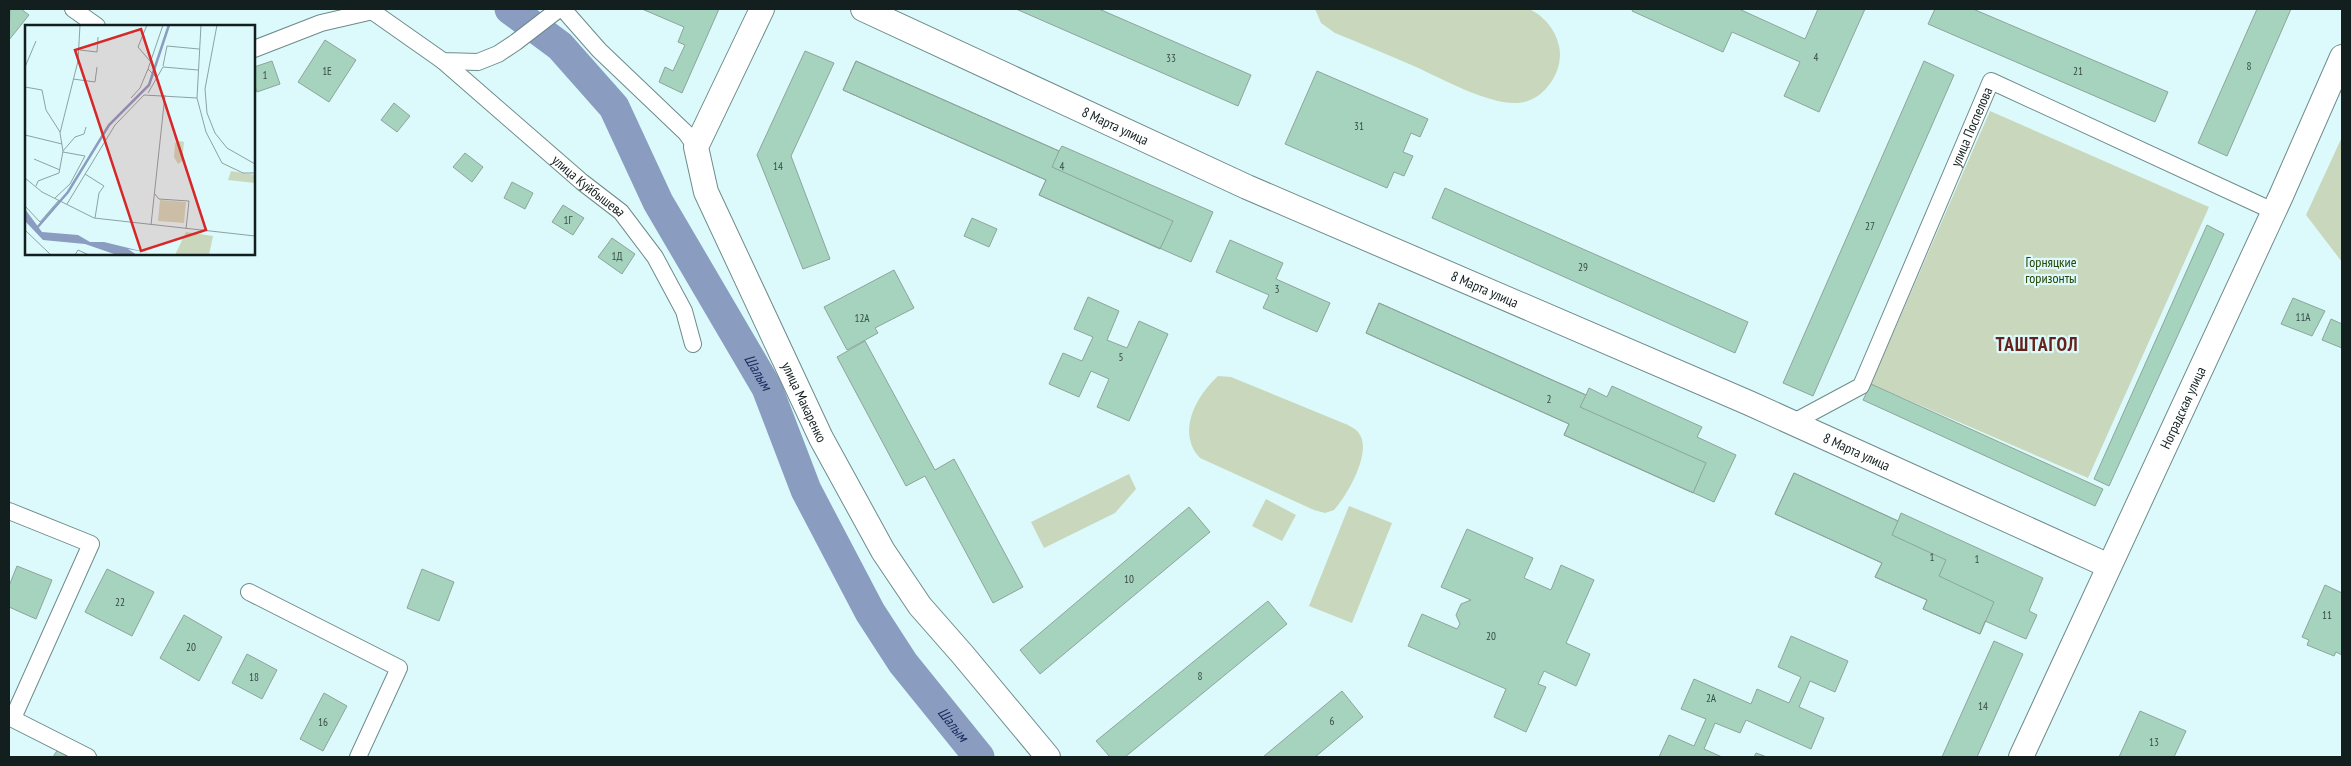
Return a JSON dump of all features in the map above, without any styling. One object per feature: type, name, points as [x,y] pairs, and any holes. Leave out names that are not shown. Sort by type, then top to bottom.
[{"type":"street","points":[[73,9],[96,25]]},
{"type":"street","points":[[442,60],[478,62],[498,54],[561,9],[599,50],[680,127],[696,147],[762,9]]},
{"type":"street","name":"8 Марта улица","points":[[863,9],[1247,187],[1792,423],[2109,566]]},
{"type":"street","name":"улица Куйбышева","points":[[255,49],[321,23],[371,10],[442,60],[582,182],[622,212],[654,257],[684,311],[693,344]]},
{"type":"street","name":"Ноградская улица","points":[[2021,757],[2274,212],[2342,56]]},
{"type":"street","name":"улица Поспелова","points":[[1792,423],[1861,386],[1991,81],[2274,212]]},
{"type":"street","name":"улица Макаренко","points":[[696,147],[706,192],[821,438],[883,551],[920,606],[1048,757]]},
{"type":"street","points":[[9,511],[91,544],[11,717],[88,757]]},
{"type":"street","points":[[249,592],[399,668],[358,757]]},
{"type":"green space","points":[[1315,9],[1529,9],[1544,19],[1555,34],[1559,46],[1559,65],[1550,84],[1535,98],[1526,102],[1505,102],[1465,90],[1335,33],[1321,23]]},
{"type":"green space","name":"Горняцкие горизонты","points":[[1990,111],[2209,207],[2088,478],[1871,384]]},
{"type":"green space","points":[[2342,137],[2342,262],[2306,215]]},
{"type":"green space","points":[[1218,376],[1231,377],[1348,425],[1357,431],[1362,440],[1361,461],[1352,484],[1334,510],[1325,513],[1314,510],[1200,458],[1193,448],[1189,426],[1196,404]]},
{"type":"green space","points":[[1129,474],[1136,489],[1115,513],[1044,548],[1031,522]]},
{"type":"green space","points":[[1266,499],[1296,515],[1282,541],[1252,526]]},
{"type":"green space","points":[[1349,506],[1392,523],[1352,623],[1309,606]]},
{"type":"building","points":[[10,9],[21,9],[29,15],[9,40]]},
{"type":"building","points":[[642,9],[719,9],[682,93],[659,82],[665,67],[673,71],[685,45],[678,42],[684,27]]},
{"type":"building","points":[[1016,9],[1099,9],[1251,75],[1238,106]]},
{"type":"building","points":[[1633,9],[1739,9],[1805,39],[1818,9],[1865,9],[1819,112],[1784,96],[1800,62],[1732,32],[1723,52],[1632,11]]},
{"type":"building","points":[[1935,9],[1973,9],[2168,92],[2155,122],[1928,24]]},
{"type":"building","points":[[2257,9],[2291,9],[2227,156],[2198,143]]},
{"type":"building","points":[[325,40],[356,60],[329,102],[298,82]]},
{"type":"building","points":[[805,51],[834,63],[791,156],[830,259],[803,269],[757,155]]},
{"type":"building","points":[[272,61],[280,84],[257,92],[255,86],[255,67]]},
{"type":"building","points":[[856,61],[1059,151],[1062,146],[1213,212],[1191,262],[1039,195],[1046,180],[843,90]]},
{"type":"building","points":[[856,61],[1059,151],[1052,167],[1173,221],[1160,249],[1039,195],[1046,180],[843,90]]},
{"type":"building","points":[[1924,61],[1954,75],[1813,396],[1783,383]]},
{"type":"building","points":[[1317,71],[1428,119],[1420,137],[1411,133],[1403,152],[1413,156],[1404,176],[1394,172],[1387,188],[1285,144]]},
{"type":"building","points":[[394,103],[410,116],[397,132],[381,120]]},
{"type":"building","points":[[465,153],[483,167],[472,182],[453,167]]},
{"type":"building","points":[[512,182],[533,193],[525,209],[504,198]]},
{"type":"building","points":[[1445,188],[1748,322],[1735,353],[1432,218]]},
{"type":"building","points":[[563,205],[584,218],[573,235],[552,222]]},
{"type":"building","points":[[972,218],[997,229],[989,247],[964,236]]},
{"type":"building","points":[[2207,225],[2224,234],[2109,486],[2094,479]]},
{"type":"building","points":[[612,238],[635,254],[622,274],[598,257]]},
{"type":"building","points":[[1230,240],[1283,263],[1276,279],[1330,303],[1317,332],[1263,308],[1269,295],[1216,272]]},
{"type":"building","points":[[894,270],[914,308],[875,328],[878,333],[847,350],[824,307]]},
{"type":"building","points":[[1088,297],[1119,311],[1107,340],[1127,348],[1139,321],[1168,334],[1129,421],[1097,407],[1109,379],[1091,371],[1079,397],[1049,384],[1063,353],[1082,361],[1093,337],[1074,329]]},
{"type":"building","points":[[2293,298],[2325,311],[2312,336],[2281,324]]},
{"type":"building","points":[[1379,303],[1586,395],[1589,388],[1607,397],[1612,386],[1702,427],[1697,437],[1736,455],[1714,502],[1564,435],[1569,424],[1366,333]]},
{"type":"building","points":[[1379,303],[1586,395],[1580,407],[1706,463],[1693,493],[1564,435],[1569,424],[1366,333]]},
{"type":"building","points":[[2331,319],[2342,324],[2342,348],[2322,340]]},
{"type":"building","points":[[865,341],[935,470],[954,459],[1023,587],[993,603],[925,476],[906,486],[837,357]]},
{"type":"building","points":[[1871,384],[2103,489],[2095,506],[1863,400]]},
{"type":"building","points":[[1794,473],[1898,521],[1901,513],[2043,578],[2029,611],[2037,615],[2026,639],[1985,621],[1980,634],[1923,609],[1927,600],[1875,577],[1882,563],[1775,514]]},
{"type":"building","points":[[1794,473],[1898,521],[1892,535],[1946,560],[1939,576],[1994,602],[1980,634],[1923,609],[1927,600],[1875,577],[1882,563],[1775,514]]},
{"type":"building","points":[[1189,507],[1210,532],[1040,674],[1020,650]]},
{"type":"building","points":[[1467,529],[1533,558],[1524,578],[1551,590],[1561,565],[1594,580],[1566,643],[1590,654],[1576,686],[1544,671],[1538,684],[1546,687],[1526,732],[1494,717],[1506,689],[1408,646],[1422,614],[1457,629],[1460,624],[1456,615],[1461,604],[1471,600],[1441,587]]},
{"type":"building","points":[[17,566],[52,580],[36,619],[9,607],[9,586]]},
{"type":"building","points":[[107,569],[154,592],[132,636],[85,612]]},
{"type":"building","points":[[422,569],[454,582],[439,621],[407,608]]},
{"type":"building","points":[[2325,585],[2342,593],[2342,655],[2336,652],[2334,656],[2307,645],[2309,640],[2302,637]]},
{"type":"building","points":[[1268,601],[1287,624],[1125,757],[1110,757],[1096,741]]},
{"type":"building","points":[[184,615],[222,637],[199,681],[160,658]]},
{"type":"building","points":[[1791,636],[1848,661],[1835,692],[1810,681],[1799,707],[1824,718],[1811,749],[1746,720],[1740,733],[1715,723],[1704,749],[1722,757],[1659,757],[1669,735],[1694,746],[1706,719],[1681,709],[1694,679],[1751,704],[1757,689],[1789,703],[1801,677],[1778,667]]},
{"type":"building","points":[[1994,641],[2023,654],[1977,757],[1942,757]]},
{"type":"building","points":[[247,654],[277,670],[262,699],[232,683]]},
{"type":"building","points":[[1342,691],[1363,717],[1315,757],[1263,757]]},
{"type":"building","points":[[324,693],[347,706],[323,751],[300,739]]},
{"type":"building","points":[[2140,711],[2186,731],[2174,757],[2119,757]]},
{"type":"building","points":[[58,749],[73,757],[53,757]]},
{"type":"building","points":[[1756,753],[1767,757],[1754,757]]},
{"type":"waterway","name":"Шалым","points":[[510,9],[560,46],[614,107],[658,202],[767,388],[806,490],[870,612],[903,663],[979,757]]},
{"type":"district","name":"ТАШТАГОЛ","points":[[2037,344]]}]
